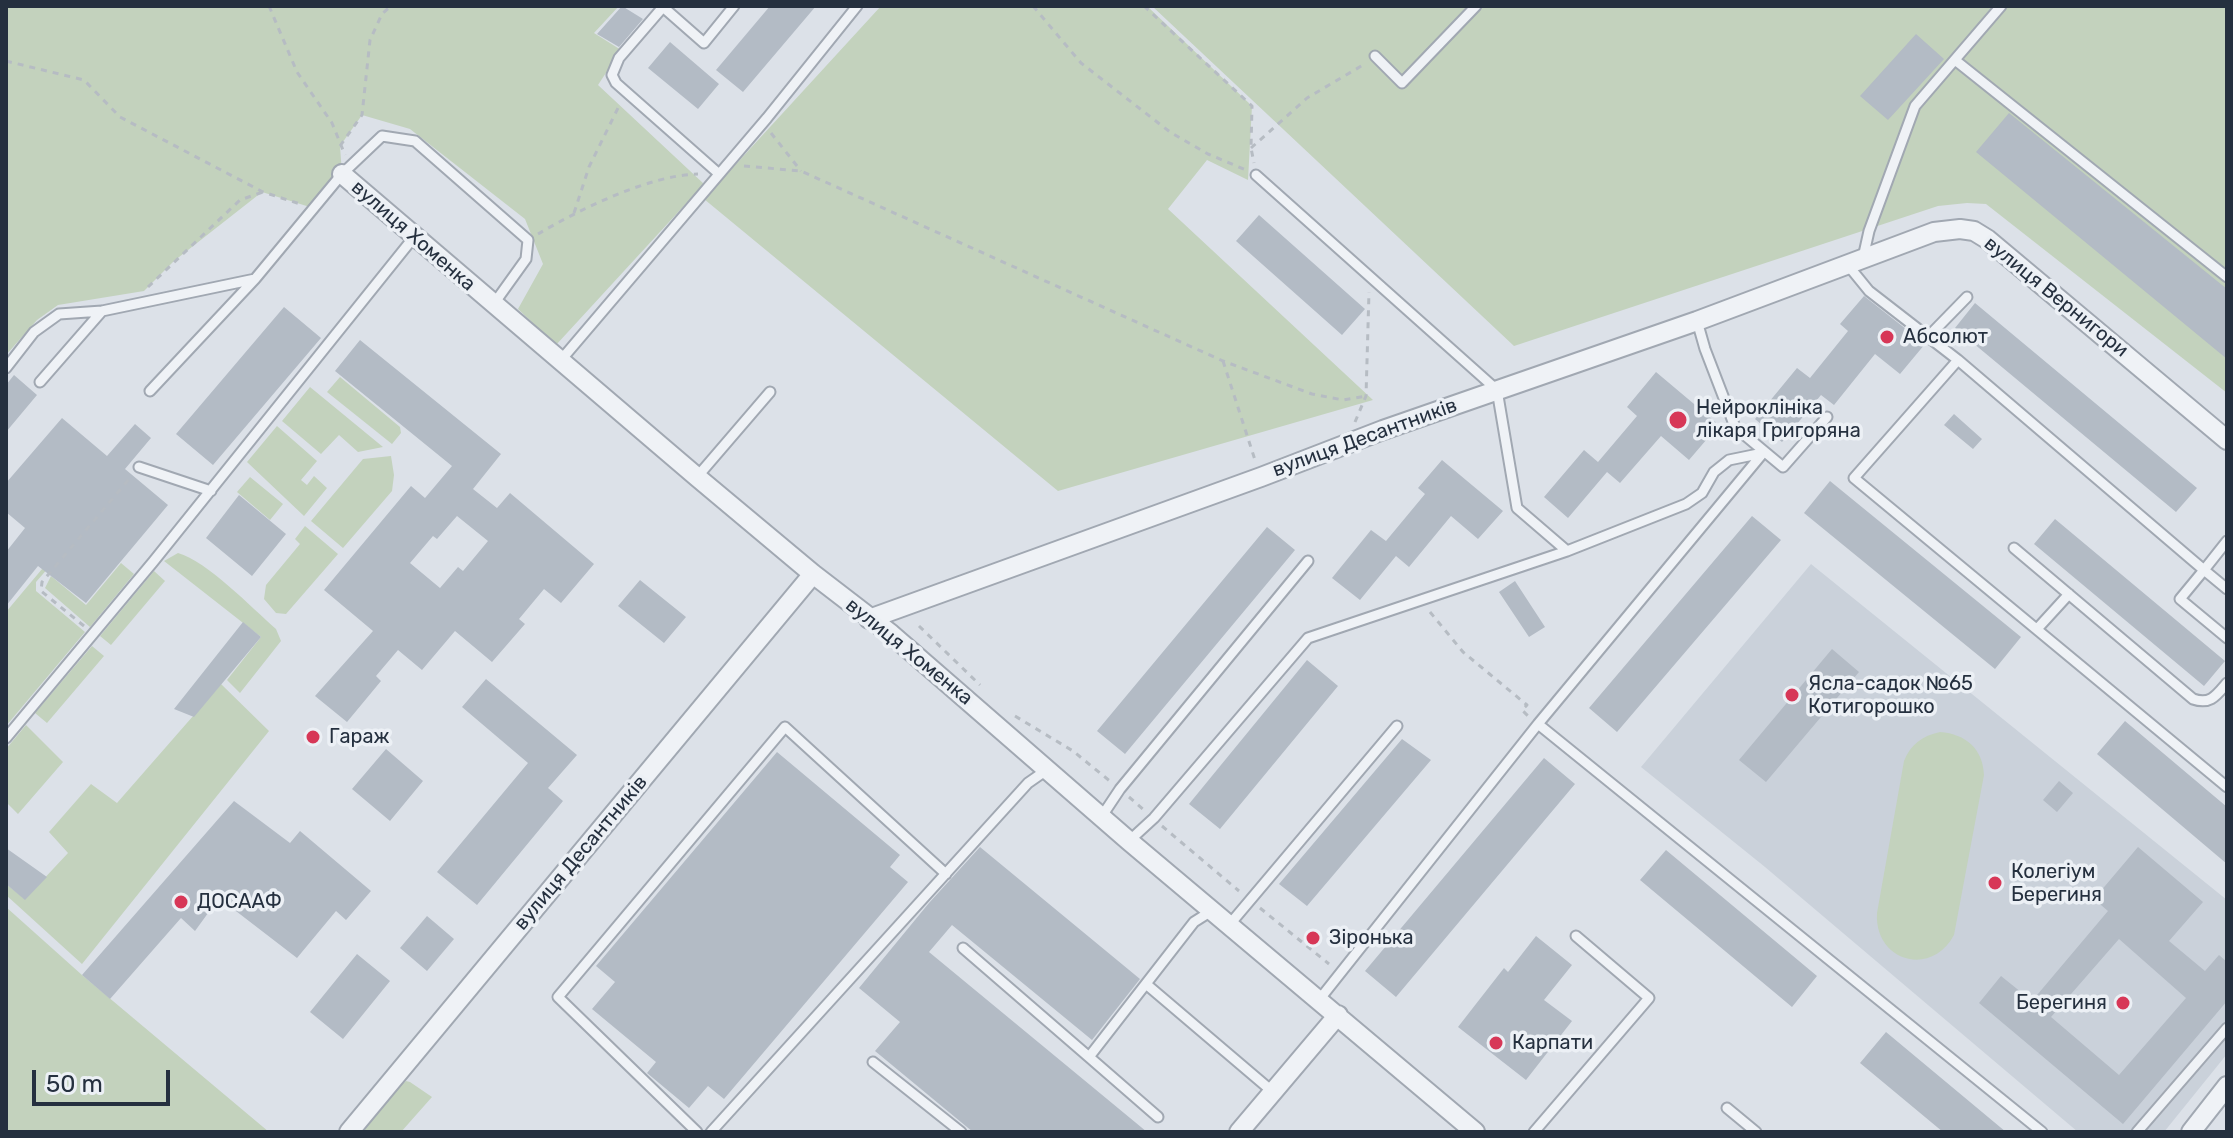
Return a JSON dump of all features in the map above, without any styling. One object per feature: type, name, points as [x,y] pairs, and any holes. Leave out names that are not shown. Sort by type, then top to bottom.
[{"type":"street","name":"вулиця Хоменка","points":[[347,170],[414,237],[493,305],[813,574],[891,634],[1129,841],[1475,1132]]},
{"type":"street","name":"вулиця Вернигори","points":[[1855,261],[1934,232],[1974,231],[2082,316],[2227,440]]},
{"type":"street","name":"вулиця Десантників","points":[[869,619],[1345,444],[1697,321],[1855,261]]},
{"type":"street","name":"вулиця Десантників","points":[[349,1132],[813,574]]},
{"type":"street","points":[[1239,1132],[1254,1123],[1273,1092],[1338,1015]]},
{"type":"street","points":[[2191,1132],[2227,1086]]},
{"type":"lane","points":[[718,173],[616,83],[612,75],[614,66],[663,7],[704,43],[734,6]]},
{"type":"lane","points":[[561,360],[706,191],[857,6]]},
{"type":"lane","points":[[1375,56],[1402,83],[1476,6]]},
{"type":"lane","points":[[2001,6],[1915,106],[1855,261],[1869,291],[1958,360],[2227,589]]},
{"type":"lane","points":[[1955,60],[2227,277]]},
{"type":"lane","points":[[150,391],[255,279],[347,170],[382,136],[415,141],[528,240],[526,259],[493,305]]},
{"type":"lane","points":[[1256,175],[1497,390],[1517,508],[1567,551]]},
{"type":"lane","points":[[6,738],[211,491],[414,237]]},
{"type":"lane","points":[[6,368],[34,332],[59,314],[102,311],[255,279]]},
{"type":"lane","points":[[1928,337],[1967,297]]},
{"type":"lane","points":[[40,382],[102,311]]},
{"type":"lane","points":[[1697,321],[1735,427],[1763,453],[1783,467],[1827,417]]},
{"type":"lane","points":[[1958,360],[1854,478],[2227,787]]},
{"type":"lane","points":[[697,477],[770,392]]},
{"type":"lane","points":[[1129,841],[1154,818],[1308,638],[1567,551],[1686,504],[1702,493],[1714,472],[1729,460],[1763,453]]},
{"type":"lane","points":[[1319,1000],[1538,724],[1763,453]]},
{"type":"lane","points":[[139,467],[211,491]]},
{"type":"lane","points":[[2227,541],[2180,599],[2227,638]]},
{"type":"lane","points":[[2014,548],[2193,699],[2203,702],[2212,700],[2227,683]]},
{"type":"lane","points":[[1102,816],[1120,789],[1308,561]]},
{"type":"lane","points":[[2037,629],[2069,594]]},
{"type":"lane","points":[[1538,724],[2042,1132]]},
{"type":"lane","points":[[1230,924],[1397,726]]},
{"type":"lane","points":[[697,1132],[558,997],[785,727],[946,874]]},
{"type":"lane","points":[[711,1132],[1028,783],[1048,769]]},
{"type":"lane","points":[[1089,1057],[1194,922],[1213,910]]},
{"type":"lane","points":[[1534,1132],[1649,998],[1576,936]]},
{"type":"lane","points":[[963,948],[1158,1117]]},
{"type":"lane","points":[[1146,984],[1273,1092]]},
{"type":"lane","points":[[2137,1132],[2227,1028]]},
{"type":"lane","points":[[873,1062],[961,1132]]},
{"type":"lane","points":[[1727,1108],[1756,1132]]},
{"type":"path","points":[[269,6],[297,72],[332,123],[347,170]]},
{"type":"path","points":[[340,146],[362,115],[370,40],[382,14],[391,6]]},
{"type":"path","points":[[1033,6],[1081,63],[1170,132],[1208,154],[1256,175]]},
{"type":"path","points":[[1144,6],[1252,106],[1251,148],[1256,175]]},
{"type":"path","points":[[1251,148],[1307,98],[1375,56]]},
{"type":"path","points":[[6,61],[84,80],[120,117],[263,192],[313,208]]},
{"type":"path","points":[[574,213],[589,167],[626,91]]},
{"type":"path","points":[[767,118],[772,135],[801,171]]},
{"type":"path","points":[[528,240],[574,213],[675,174],[718,173],[741,165],[801,171],[1223,361],[1312,394],[1343,400],[1366,396]]},
{"type":"path","points":[[142,302],[144,291],[214,222],[240,200],[263,192]]},
{"type":"path","points":[[1345,444],[1366,396],[1369,274]]},
{"type":"path","points":[[1223,361],[1261,477]]},
{"type":"path","points":[[93,634],[41,591],[42,582],[139,467]]},
{"type":"path","points":[[1419,600],[1463,652],[1527,705],[1522,710],[1538,724]]},
{"type":"shaded area","name":"Колегіум Берегиня","points":[[1811,564],[2227,900],[2227,1054],[2164,1132],[2078,1132],[1765,867],[1641,767]]},
{"type":"green space","points":[[6,6],[619,6],[594,33],[621,50],[598,85],[704,184],[556,345],[518,309],[543,264],[525,219],[410,129],[362,115],[340,146],[342,174],[313,208],[262,192],[174,261],[144,291],[58,305],[37,320],[6,355]]},
{"type":"green space","points":[[881,6],[1147,6],[1252,106],[1248,180],[1207,160],[1168,209],[1373,400],[1058,491],[704,199]]},
{"type":"green space","points":[[1152,6],[2227,6],[2227,393],[1986,204],[1938,206],[1514,346]]},
{"type":"green space","points":[[340,377],[400,427],[401,433],[392,444],[327,392]]},
{"type":"green space","points":[[310,387],[383,447],[358,452],[339,435],[321,454],[282,421]]},
{"type":"green space","points":[[277,426],[317,461],[301,480],[307,485],[314,476],[327,488],[304,516],[247,462]]},
{"type":"green space","points":[[391,456],[394,475],[392,491],[343,548],[311,521],[363,459]]},
{"type":"green space","points":[[125,470],[130,474],[36,582],[36,591],[85,632],[6,726],[6,612]]},
{"type":"green space","points":[[250,477],[283,504],[270,520],[237,492]]},
{"type":"green space","points":[[305,526],[338,554],[286,614],[276,613],[264,599],[266,585],[300,544],[295,539]]},
{"type":"green space","points":[[178,553],[215,575],[276,629],[281,641],[240,693],[227,680],[261,637],[164,561]]},
{"type":"green space","points":[[121,563],[134,574],[90,627],[45,588],[51,576],[86,605]]},
{"type":"green space","points":[[154,571],[165,581],[111,645],[100,636]]},
{"type":"green space","points":[[92,646],[104,656],[47,723],[35,713]]},
{"type":"green space","points":[[221,684],[269,731],[82,964],[6,895],[6,884],[25,899],[68,853],[49,832],[91,784],[117,803]]},
{"type":"green space","points":[[26,725],[63,762],[18,814],[6,802],[6,749]]},
{"type":"green space","points":[[1940,732],[1958,736],[1971,744],[1980,758],[1984,775],[1954,935],[1944,948],[1919,960],[1894,952],[1885,943],[1877,913],[1904,761],[1918,742]]},
{"type":"green space","points":[[6,907],[82,975],[269,1132],[6,1132]]},
{"type":"green space","points":[[406,1081],[432,1097],[401,1132],[362,1132],[399,1087]]},
{"type":"building","points":[[622,6],[643,19],[619,47],[597,34]]},
{"type":"building","points":[[770,6],[816,6],[743,92],[716,70]]},
{"type":"building","points":[[1916,34],[1944,59],[1888,120],[1860,96]]},
{"type":"building","points":[[670,42],[719,84],[698,109],[648,68]]},
{"type":"building","points":[[2009,113],[2227,289],[2227,359],[1976,152]]},
{"type":"building","points":[[1259,215],[1365,309],[1342,335],[1236,241]]},
{"type":"building","points":[[1864,296],[1925,344],[1900,374],[1875,354],[1834,405],[1821,395],[1782,442],[1755,419],[1797,368],[1810,378],[1848,331],[1840,324]]},
{"type":"building","points":[[1975,303],[2197,488],[2176,512],[1955,328]]},
{"type":"building","points":[[284,307],[321,338],[213,465],[176,434]]},
{"type":"building","points":[[360,340],[501,454],[473,489],[497,508],[510,493],[594,564],[561,603],[544,589],[519,619],[525,624],[492,662],[455,631],[422,670],[398,650],[376,676],[381,681],[347,722],[315,696],[373,631],[324,590],[411,486],[425,498],[452,466],[335,371]],"holes":[[[457,516],[488,541],[463,571],[458,567],[440,588],[410,563],[433,536],[437,539]]]},
{"type":"building","points":[[1656,372],[1719,425],[1689,460],[1661,436],[1620,483],[1607,472],[1568,518],[1544,497],[1584,450],[1598,462],[1637,416],[1627,407]]},
{"type":"building","points":[[14,375],[37,395],[6,432],[6,385]]},
{"type":"building","points":[[1954,414],[1982,439],[1973,449],[1944,425]]},
{"type":"building","points":[[62,418],[107,456],[135,424],[151,438],[125,469],[168,505],[86,603],[38,566],[6,606],[6,552],[25,528],[6,512],[6,483]]},
{"type":"building","points":[[1442,460],[1503,511],[1478,539],[1451,516],[1409,567],[1396,556],[1360,600],[1332,578],[1371,530],[1386,541],[1425,494],[1418,488]]},
{"type":"building","points":[[1830,481],[2021,637],[1995,669],[1804,513]]},
{"type":"building","points":[[239,495],[286,534],[252,576],[206,538]]},
{"type":"building","points":[[1752,516],[1781,540],[1617,732],[1589,708]]},
{"type":"building","points":[[2055,519],[2225,661],[2204,686],[2034,544]]},
{"type":"building","points":[[1267,527],[1295,550],[1125,754],[1097,731]]},
{"type":"building","points":[[640,580],[686,617],[664,643],[618,606]]},
{"type":"building","points":[[1515,581],[1545,627],[1529,637],[1499,592]]},
{"type":"building","points":[[243,622],[261,637],[194,717],[174,709]]},
{"type":"building","points":[[1832,649],[1859,672],[1766,782],[1739,760]]},
{"type":"building","points":[[1307,660],[1338,686],[1220,829],[1189,804]]},
{"type":"building","points":[[486,679],[577,755],[548,788],[563,801],[477,905],[437,872],[528,763],[462,707]]},
{"type":"building","points":[[2125,721],[2227,807],[2227,864],[2097,754]]},
{"type":"building","points":[[1402,739],[1431,760],[1307,906],[1279,884]]},
{"type":"building","points":[[386,749],[423,781],[390,821],[352,789]]},
{"type":"building","points":[[777,752],[900,855],[890,867],[908,882],[724,1099],[708,1086],[689,1108],[647,1073],[656,1062],[592,1009],[615,982],[596,966]]},
{"type":"building","points":[[1544,758],[1575,784],[1396,997],[1365,971]]},
{"type":"building","points":[[2059,781],[2073,793],[2057,812],[2043,800]]},
{"type":"building","name":"ДОСААФ","points":[[234,801],[290,843],[300,831],[371,891],[346,920],[336,911],[297,958],[219,898],[195,931],[181,918],[110,999],[82,975]]},
{"type":"building","points":[[980,847],[1140,979],[1092,1040],[952,925],[929,952],[1147,1132],[973,1132],[875,1051],[900,1022],[859,988]]},
{"type":"building","points":[[2138,847],[2203,902],[2169,941],[2205,971],[2219,955],[2227,962],[2227,1001],[2123,1124],[1979,1003],[2001,976],[2032,1001],[2108,911],[2094,899]],"holes":[[[2119,939],[2186,998],[2119,1075],[2051,1017]]]},
{"type":"building","points":[[6,848],[47,877],[25,900],[6,884]]},
{"type":"building","points":[[1666,850],[1817,976],[1792,1007],[1640,880]]},
{"type":"building","points":[[427,916],[454,939],[427,971],[400,948]]},
{"type":"building","points":[[1536,936],[1572,965],[1544,1000],[1572,1021],[1526,1080],[1458,1027],[1504,968],[1508,972]]},
{"type":"building","points":[[357,954],[390,981],[343,1039],[310,1012]]},
{"type":"building","points":[[1886,1032],[2006,1132],[1943,1132],[1860,1063]]},
{"type":"place","name":"Абсолют","points":[[1887,337]]},
{"type":"place","name":"Нейроклініка лікаря Григоряна","points":[[1678,420]]},
{"type":"place","name":"Ясла-садок №65 Котигорошко","points":[[1792,695]]},
{"type":"place","name":"Гараж","points":[[313,737]]},
{"type":"place","name":"Колегіум Берегиня","points":[[1995,883]]},
{"type":"place","name":"ДОСААФ","points":[[181,902]]},
{"type":"place","name":"Зіронька","points":[[1313,938]]},
{"type":"place","name":"Берегиня","points":[[2123,1003]]},
{"type":"place","name":"Карпати","points":[[1496,1043]]}]
